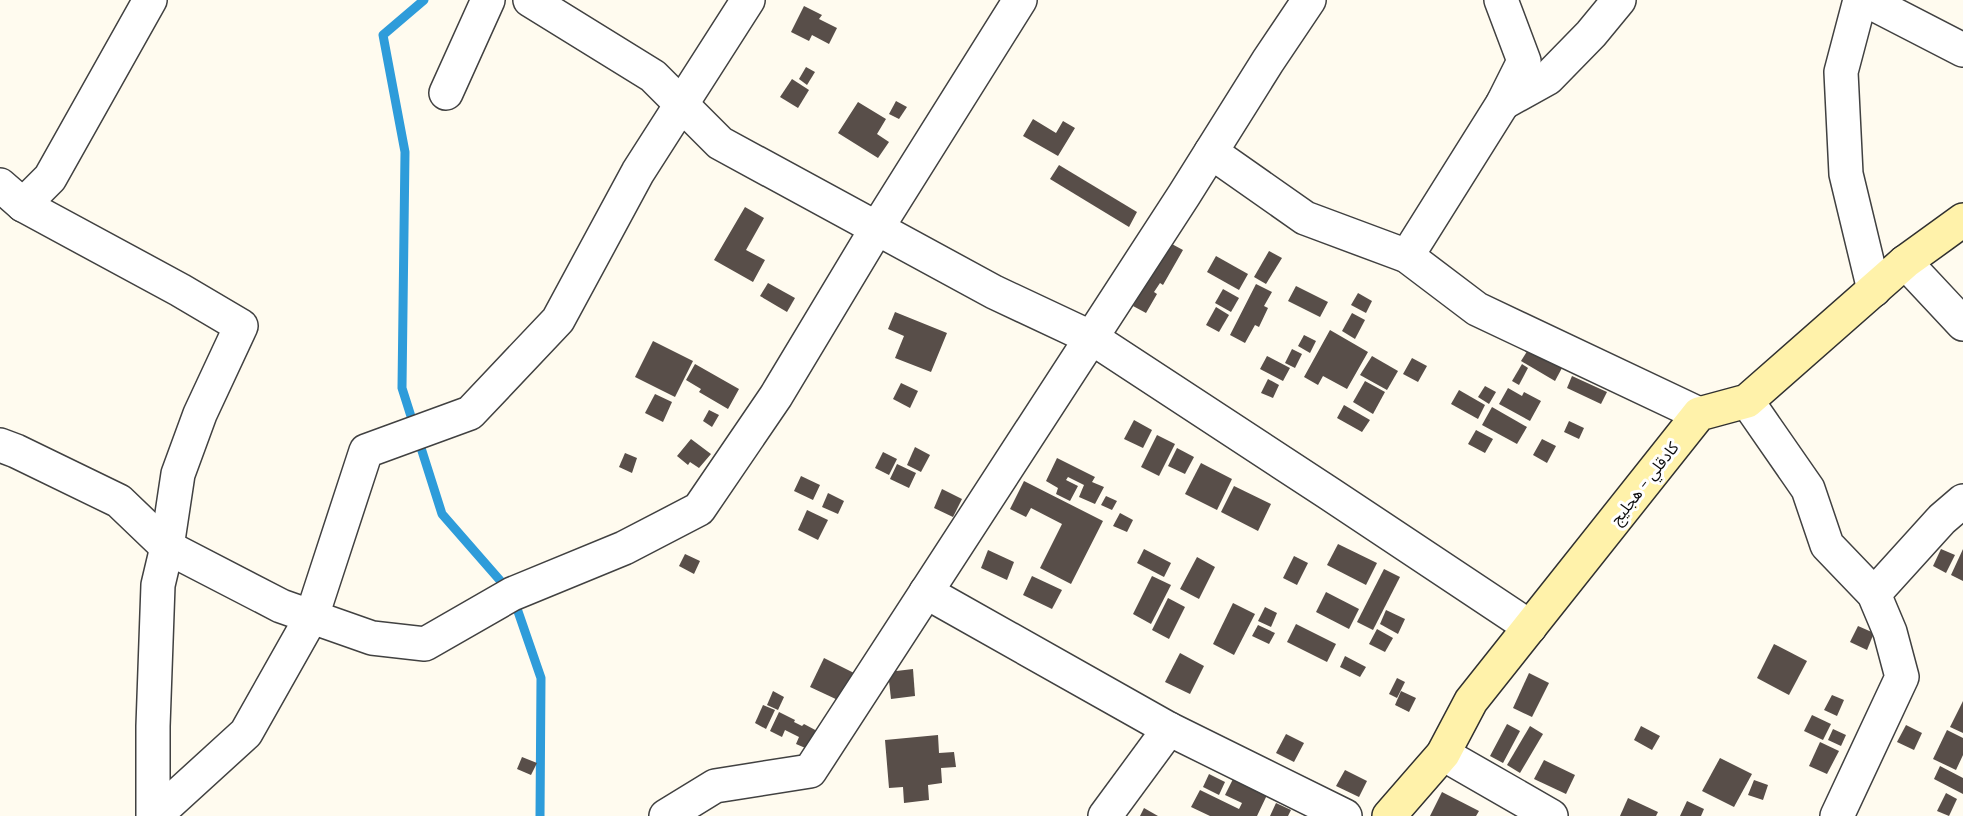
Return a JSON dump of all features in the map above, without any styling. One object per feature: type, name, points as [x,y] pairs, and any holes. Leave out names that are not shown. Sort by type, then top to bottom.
[{"type":"street","points":[[11,195],[50,178],[150,0]]},
{"type":"street","points":[[446,93],[488,0]]},
{"type":"street","points":[[530,0],[652,76],[720,143],[994,292],[1092,338],[1530,627]]},
{"type":"street","points":[[154,816],[246,733],[312,616],[366,451],[470,413],[558,320],[638,172],[748,0]]},
{"type":"street","points":[[0,445],[119,501],[167,547],[281,606],[372,638],[425,644],[512,594],[624,548],[699,509],[776,396],[877,228],[1020,0]]},
{"type":"street","points":[[666,816],[715,786],[810,771],[1309,0]]},
{"type":"street","points":[[1407,256],[1503,103],[1524,61],[1501,0]]},
{"type":"street","points":[[1503,103],[1548,78],[1591,34],[1619,0]]},
{"type":"street","points":[[1860,0],[1841,72],[1846,174],[1874,290]]},
{"type":"street","points":[[1866,0],[1963,50]]},
{"type":"street","points":[[1211,152],[1305,218],[1407,256],[1477,309],[1699,414],[1747,401],[1905,262],[1963,220]]},
{"type":"street","points":[[11,195],[241,326],[200,414],[178,474],[167,547],[158,585],[153,726],[154,816]]},
{"type":"street","points":[[1905,262],[1963,324]]},
{"type":"street","points":[[1747,401],[1808,489],[1827,545],[1874,594],[1890,632],[1902,677],[1837,816]]},
{"type":"street","name":"كادقلي - هجليج","points":[[1389,816],[1443,754],[1471,700],[1699,414]]},
{"type":"street","points":[[1874,594],[1942,519],[1963,501]]},
{"type":"street","points":[[926,592],[1169,729],[1345,816]]},
{"type":"street","points":[[1105,816],[1169,729]]},
{"type":"street","points":[[1443,754],[1551,816]]},
{"type":"building","points":[[804,6],[822,15],[819,19],[837,28],[829,44],[812,35],[809,41],[791,32]]},
{"type":"building","points":[[806,67],[815,72],[807,85],[799,79]]},
{"type":"building","points":[[792,79],[809,90],[798,108],[780,97]]},
{"type":"building","points":[[896,101],[907,107],[899,119],[889,114]]},
{"type":"building","points":[[858,102],[886,119],[877,134],[889,142],[878,158],[838,133]]},
{"type":"building","points":[[1033,119],[1056,133],[1063,121],[1075,128],[1058,156],[1023,136]]},
{"type":"building","points":[[1059,165],[1137,212],[1129,227],[1050,179]]},
{"type":"building","points":[[745,207],[764,218],[746,250],[765,260],[753,282],[714,260]]},
{"type":"building","points":[[1170,243],[1183,250],[1163,285],[1160,283],[1154,292],[1157,294],[1146,313],[1133,306]]},
{"type":"building","points":[[1269,251],[1282,258],[1266,284],[1254,277]]},
{"type":"building","points":[[1216,256],[1248,274],[1239,290],[1207,272]]},
{"type":"building","points":[[768,283],[795,298],[787,312],[760,296]]},
{"type":"building","points":[[1256,284],[1272,292],[1264,306],[1268,308],[1259,327],[1255,325],[1245,343],[1230,335]]},
{"type":"building","points":[[1296,286],[1328,302],[1320,317],[1288,301]]},
{"type":"building","points":[[1223,289],[1239,298],[1231,312],[1215,303]]},
{"type":"building","points":[[1358,293],[1372,301],[1366,313],[1351,305]]},
{"type":"building","points":[[1216,307],[1229,315],[1219,332],[1206,325]]},
{"type":"building","points":[[895,312],[947,333],[931,372],[895,358],[904,336],[888,329]]},
{"type":"building","points":[[1352,313],[1365,320],[1355,339],[1342,331]]},
{"type":"building","points":[[1330,330],[1368,352],[1347,389],[1323,376],[1318,385],[1304,377]]},
{"type":"building","points":[[1304,335],[1316,341],[1310,353],[1298,346]]},
{"type":"building","points":[[653,341],[693,361],[675,397],[635,377]]},
{"type":"building","points":[[1529,348],[1562,368],[1555,381],[1521,361]]},
{"type":"building","points":[[1292,349],[1302,354],[1295,368],[1285,363]]},
{"type":"building","points":[[1267,356],[1290,368],[1283,381],[1260,369]]},
{"type":"building","points":[[1372,356],[1398,371],[1387,390],[1360,375]]},
{"type":"building","points":[[1412,358],[1427,366],[1418,382],[1403,374]]},
{"type":"building","points":[[695,364],[739,389],[728,409],[699,392],[701,389],[686,380]]},
{"type":"building","points":[[1522,364],[1528,368],[1519,385],[1512,381]]},
{"type":"building","points":[[1572,376],[1607,392],[1601,404],[1567,388]]},
{"type":"building","points":[[1268,379],[1279,385],[1273,398],[1261,393]]},
{"type":"building","points":[[1365,381],[1385,392],[1373,414],[1353,402]]},
{"type":"building","points":[[901,383],[918,391],[910,408],[893,399]]},
{"type":"building","points":[[1485,386],[1496,392],[1489,404],[1478,397]]},
{"type":"building","points":[[1508,388],[1522,396],[1524,392],[1541,401],[1530,421],[1499,404]]},
{"type":"building","points":[[1459,390],[1485,405],[1478,419],[1451,404]]},
{"type":"building","points":[[655,394],[672,402],[663,422],[645,413]]},
{"type":"building","points":[[1344,405],[1370,420],[1362,432],[1337,418]]},
{"type":"building","points":[[1492,407],[1527,427],[1517,444],[1482,425]]},
{"type":"building","points":[[709,410],[719,415],[712,427],[703,421]]},
{"type":"building","points":[[1134,420],[1152,430],[1143,448],[1124,439]]},
{"type":"building","points":[[1569,421],[1584,428],[1579,439],[1564,432]]},
{"type":"building","points":[[1476,430],[1493,439],[1485,453],[1468,444]]},
{"type":"building","points":[[1157,435],[1175,444],[1159,476],[1141,467]]},
{"type":"building","points":[[691,439],[711,454],[699,468],[690,462],[688,465],[677,456]]},
{"type":"building","points":[[1542,439],[1556,446],[1547,463],[1533,455]]},
{"type":"building","points":[[915,447],[930,455],[921,472],[907,465]]},
{"type":"building","points":[[1177,448],[1194,457],[1185,474],[1168,466]]},
{"type":"building","points":[[883,452],[897,459],[889,475],[875,468]]},
{"type":"building","points":[[625,453],[637,458],[632,473],[619,467]]},
{"type":"building","points":[[1057,458],[1095,477],[1092,482],[1104,487],[1095,504],[1079,497],[1084,485],[1068,477],[1066,480],[1078,486],[1070,501],[1056,494],[1058,488],[1046,481]]},
{"type":"building","points":[[1201,463],[1232,479],[1217,510],[1185,494]]},
{"type":"building","points":[[897,464],[916,473],[909,488],[890,479]]},
{"type":"building","points":[[801,476],[820,485],[813,500],[794,491]]},
{"type":"building","points":[[1024,481],[1103,521],[1071,584],[1040,568],[1062,524],[1031,508],[1026,517],[1010,509]]},
{"type":"building","points":[[1234,486],[1271,504],[1258,531],[1221,512]]},
{"type":"building","points":[[942,489],[962,499],[953,517],[934,508]]},
{"type":"building","points":[[828,493],[844,501],[838,514],[822,507]]},
{"type":"building","points":[[1106,496],[1117,501],[1112,510],[1101,505]]},
{"type":"building","points":[[807,510],[828,520],[818,540],[798,530]]},
{"type":"building","points":[[1120,513],[1133,520],[1127,532],[1113,526]]},
{"type":"building","points":[[1338,544],[1377,563],[1366,585],[1327,565]]},
{"type":"building","points":[[1144,549],[1171,563],[1164,577],[1137,563]]},
{"type":"building","points":[[1941,549],[1955,555],[1946,573],[1933,566]]},
{"type":"building","points":[[1963,549],[1963,581],[1951,575]]},
{"type":"building","points":[[988,550],[1014,562],[1007,580],[981,568]]},
{"type":"building","points":[[685,554],[700,561],[694,574],[679,566]]},
{"type":"building","points":[[1294,556],[1308,563],[1297,585],[1283,578]]},
{"type":"building","points":[[1197,557],[1215,567],[1199,599],[1180,589]]},
{"type":"building","points":[[1384,569],[1400,577],[1373,630],[1357,622]]},
{"type":"building","points":[[1032,576],[1062,590],[1052,609],[1023,595]]},
{"type":"building","points":[[1152,576],[1171,585],[1151,624],[1133,614]]},
{"type":"building","points":[[1326,592],[1359,609],[1349,629],[1316,612]]},
{"type":"building","points":[[1168,598],[1185,607],[1169,639],[1152,630]]},
{"type":"building","points":[[1233,603],[1255,614],[1234,655],[1213,644]]},
{"type":"building","points":[[1265,607],[1277,613],[1271,627],[1258,621]]},
{"type":"building","points":[[1386,610],[1405,619],[1398,634],[1380,624]]},
{"type":"building","points":[[1296,624],[1336,644],[1327,662],[1287,642]]},
{"type":"building","points":[[1258,625],[1275,633],[1269,644],[1252,636]]},
{"type":"building","points":[[1858,626],[1874,633],[1867,650],[1850,642]]},
{"type":"building","points":[[1377,629],[1393,638],[1385,652],[1369,644]]},
{"type":"building","points":[[1774,644],[1807,661],[1789,695],[1757,678]]},
{"type":"building","points":[[1180,653],[1204,666],[1190,694],[1165,682]]},
{"type":"building","points":[[1345,656],[1366,667],[1360,677],[1340,667]]},
{"type":"building","points":[[824,658],[854,673],[840,701],[810,687]]},
{"type":"building","points":[[913,669],[915,696],[891,699],[888,672]]},
{"type":"building","points":[[1529,673],[1549,683],[1532,717],[1513,708]]},
{"type":"building","points":[[1397,678],[1405,682],[1397,698],[1389,694]]},
{"type":"building","points":[[773,691],[784,697],[778,710],[767,705]]},
{"type":"building","points":[[1401,691],[1416,698],[1409,712],[1395,705]]},
{"type":"building","points":[[1832,695],[1844,700],[1837,716],[1824,710]]},
{"type":"building","points":[[1963,701],[1963,733],[1950,727]]},
{"type":"building","points":[[763,705],[775,710],[766,729],[755,723]]},
{"type":"building","points":[[779,712],[802,726],[804,724],[819,732],[810,750],[796,744],[799,737],[785,730],[782,737],[770,731]]},
{"type":"building","points":[[1812,715],[1831,724],[1823,740],[1804,731]]},
{"type":"building","points":[[1507,724],[1520,731],[1503,763],[1490,756]]},
{"type":"building","points":[[1906,725],[1922,733],[1914,750],[1897,742]]},
{"type":"building","points":[[1530,726],[1543,734],[1520,773],[1507,765]]},
{"type":"building","points":[[1641,726],[1660,736],[1652,750],[1634,740]]},
{"type":"building","points":[[1833,729],[1846,735],[1841,746],[1828,740]]},
{"type":"building","points":[[1947,730],[1963,738],[1963,755],[1956,770],[1933,759]]},
{"type":"building","points":[[1286,734],[1304,743],[1294,762],[1276,753]]},
{"type":"building","points":[[938,735],[939,753],[954,752],[956,767],[941,768],[942,783],[928,785],[929,800],[904,803],[903,787],[889,788],[885,740]]},
{"type":"building","points":[[1820,742],[1839,751],[1827,774],[1809,766]]},
{"type":"building","points":[[522,757],[537,763],[531,775],[517,769]]},
{"type":"building","points":[[1720,758],[1752,774],[1734,807],[1702,791]]},
{"type":"building","points":[[1544,760],[1575,775],[1566,794],[1534,779]]},
{"type":"building","points":[[1940,766],[1963,778],[1963,794],[1934,779]]},
{"type":"building","points":[[1345,770],[1367,781],[1359,797],[1336,786]]},
{"type":"building","points":[[1209,774],[1225,782],[1219,795],[1203,787]]},
{"type":"building","points":[[1233,779],[1267,795],[1257,816],[1210,816],[1191,807],[1200,790],[1239,809],[1242,803],[1225,795]]},
{"type":"building","points":[[1754,780],[1768,785],[1763,800],[1748,795]]},
{"type":"building","points":[[1442,792],[1479,811],[1476,816],[1430,816]]},
{"type":"building","points":[[1946,793],[1957,799],[1949,816],[1937,811]]},
{"type":"building","points":[[1628,798],[1658,812],[1656,816],[1620,816]]},
{"type":"building","points":[[1687,801],[1704,809],[1701,816],[1680,816]]},
{"type":"building","points":[[1276,803],[1291,810],[1288,816],[1270,816]]},
{"type":"building","points":[[1144,808],[1158,816],[1140,816]]},
{"type":"waterway","points":[[424,0],[383,35],[405,152],[402,388],[442,514],[512,594],[541,678],[540,816]]}]
